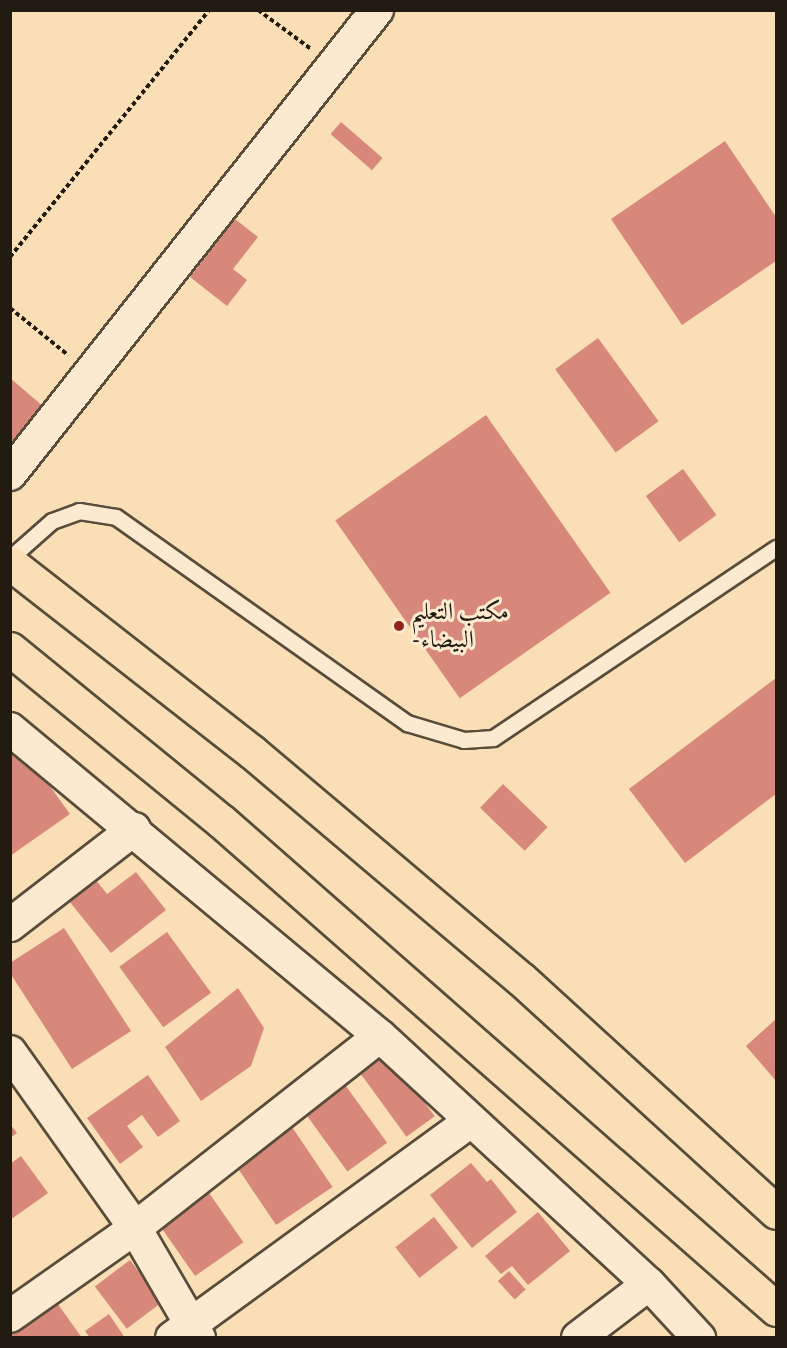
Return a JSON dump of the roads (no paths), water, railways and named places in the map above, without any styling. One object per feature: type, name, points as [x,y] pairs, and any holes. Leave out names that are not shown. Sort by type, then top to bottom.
[{"type":"highway","points":[[10,560],[252,752],[521,979],[777,1212]]},
{"type":"highway","points":[[10,649],[221,821],[777,1310]]},
{"type":"street","points":[[10,474],[92,375],[377,10]]},
{"type":"street","points":[[11,730],[134,829],[380,1036],[469,1122],[649,1284],[699,1338]]},
{"type":"street","points":[[10,925],[134,829]]},
{"type":"street","points":[[10,1316],[135,1228],[380,1036]]},
{"type":"street","points":[[10,1052],[135,1228],[187,1333],[469,1122]]},
{"type":"street","points":[[578,1338],[649,1284]]},
{"type":"lane","points":[[10,560],[52,521],[79,511],[116,517],[407,723],[464,740],[493,738],[777,548]]},
{"type":"place","name":"مكتب التعليم -البيضاء","points":[[399,626]]}]
